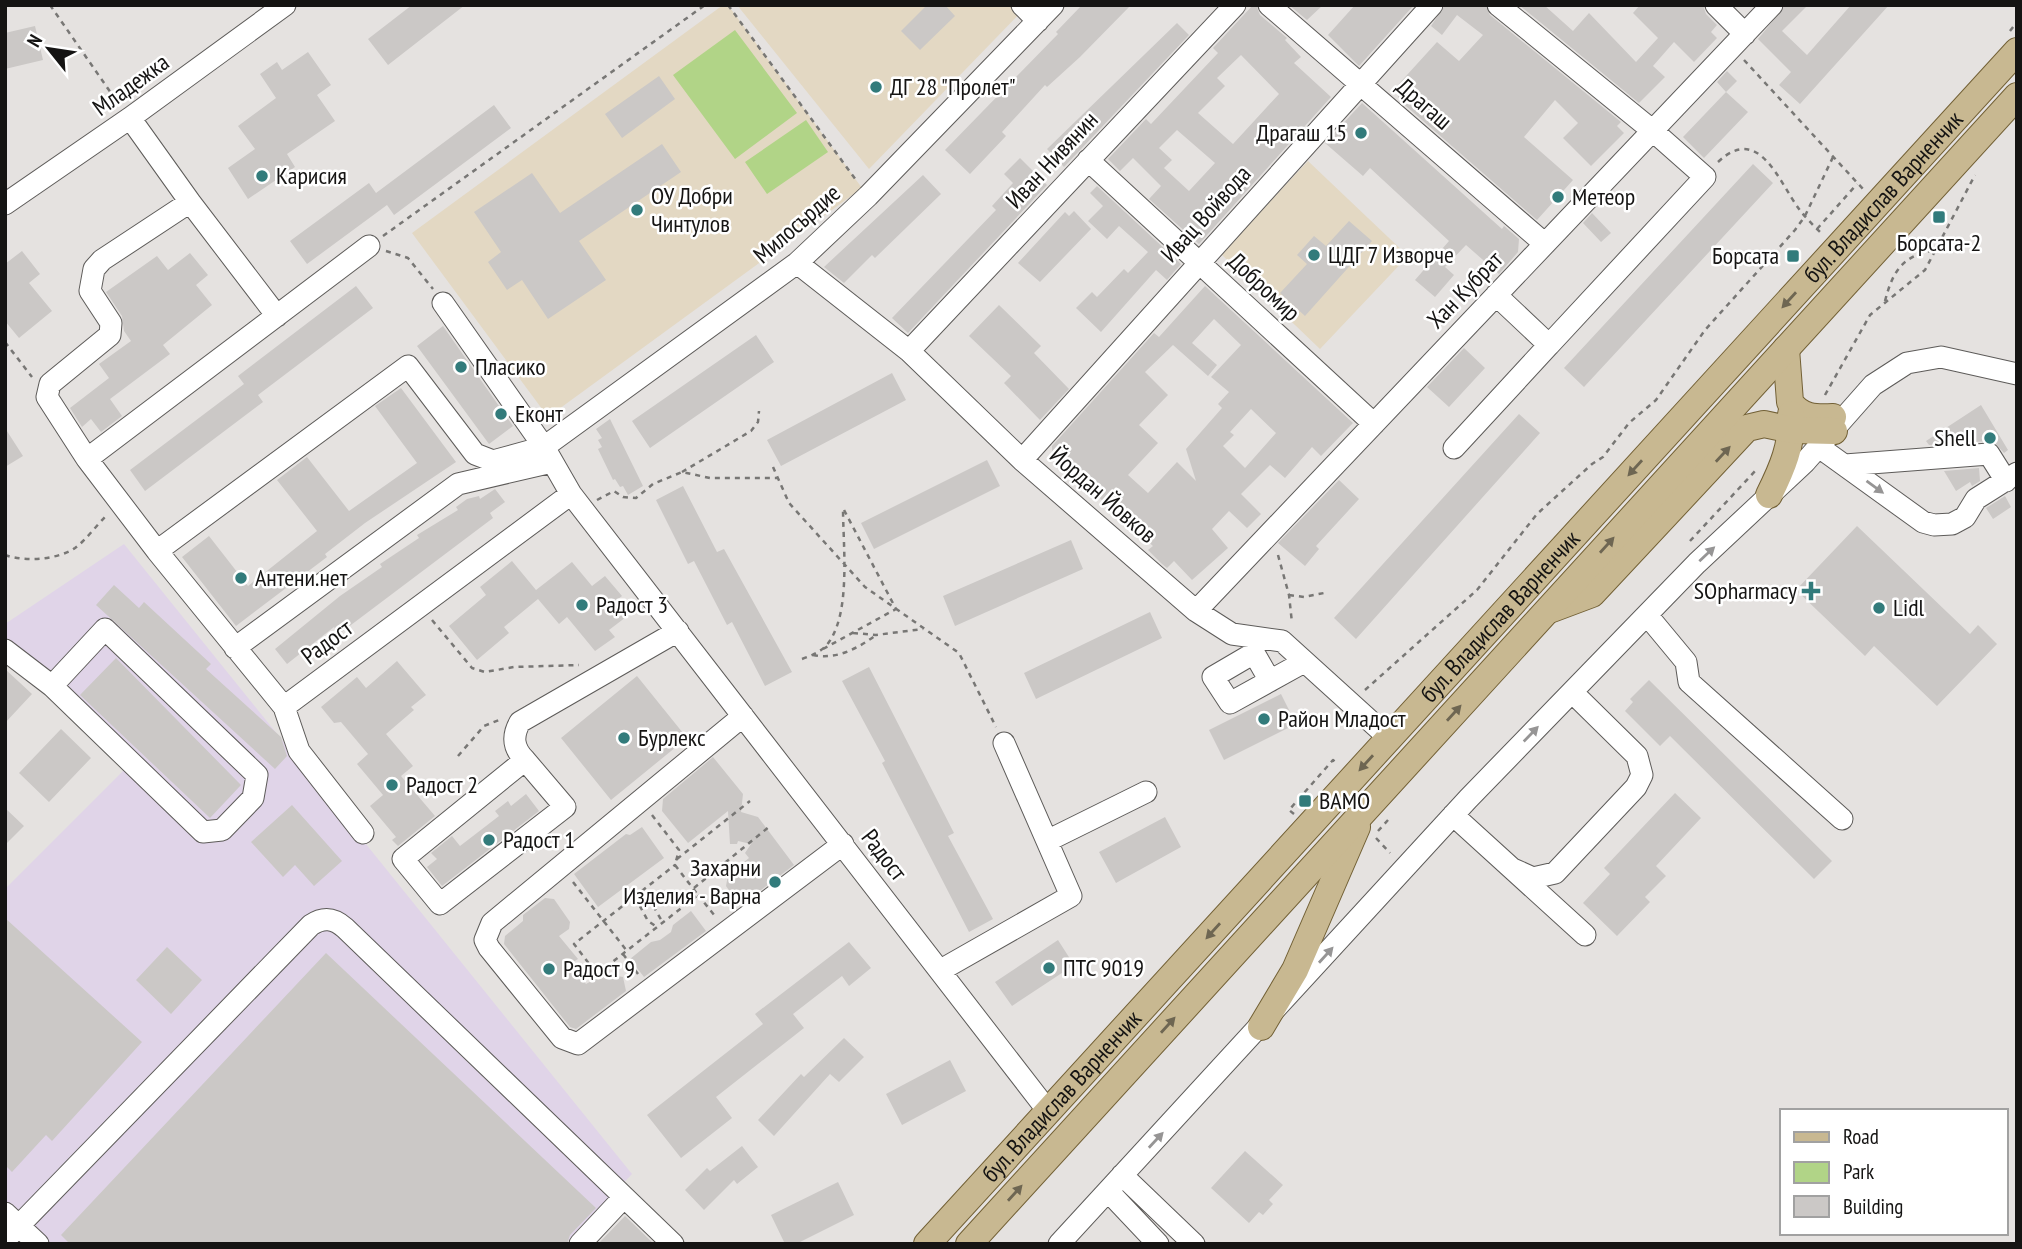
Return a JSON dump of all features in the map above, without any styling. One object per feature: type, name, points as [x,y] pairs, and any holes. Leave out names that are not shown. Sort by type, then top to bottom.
[{"type":"main road","name":"бул. Владислав Варненчик","points":[[927,1244],[2017,51]]},
{"type":"main road","name":"бул. Владислав Варненчик","points":[[969,1244],[2017,96]]},
{"type":"main road","points":[[1769,495],[1788,451],[1792,430],[1786,349]]},
{"type":"main road","points":[[1790,402],[1798,413],[1807,415],[1833,432]]},
{"type":"main road","points":[[1547,611],[1592,594],[1747,428],[1764,424],[1792,430],[1833,432]]},
{"type":"main road","points":[[1261,1027],[1295,970],[1364,811]]},
{"type":"street","points":[[1022,5],[1046,13]]},
{"type":"street","name":"Иван Нивянин","points":[[909,351],[1235,5]]},
{"type":"street","name":"Драгаш","points":[[1269,5],[1545,244]]},
{"type":"street","name":"Ивац Войвода","points":[[1022,460],[1432,5]]},
{"type":"street","points":[[1454,448],[1704,177],[1653,131],[1498,5]]},
{"type":"street","points":[[1716,5],[1739,40]]},
{"type":"street","name":"Хан Кубрат","points":[[1196,611],[1772,5]]},
{"type":"street","name":"Младежка","points":[[5,204],[130,118],[273,9]]},
{"type":"street","name":"Милосърдие","points":[[548,455],[797,263],[868,197],[1046,13]]},
{"type":"street","points":[[130,118],[277,316]]},
{"type":"street","name":"Добромир","points":[[1088,160],[1374,424]]},
{"type":"street","points":[[190,202],[102,260],[94,269],[90,291],[111,323],[110,335],[50,384],[47,391],[50,404],[157,551],[284,707],[299,751],[363,833]]},
{"type":"street","points":[[87,458],[369,246]]},
{"type":"street","name":"Йордан Йовков","points":[[797,263],[909,351],[1022,460],[1196,611],[1232,634],[1282,640],[1389,738]]},
{"type":"street","points":[[1496,295],[1549,345]]},
{"type":"street","name":"Радост","points":[[443,303],[577,501],[1048,1111]]},
{"type":"street","points":[[1059,1244],[1453,815],[1647,615],[1833,432],[1872,385],[1907,363],[1941,356],[2017,374]]},
{"type":"street","points":[[157,551],[408,366],[475,454],[493,461],[548,455]]},
{"type":"street","points":[[1833,432],[1845,465],[1923,522],[1934,525],[1952,524],[1965,517],[1976,499],[2011,477],[1989,454],[1845,465]]},
{"type":"street","points":[[235,648],[458,485],[548,455]]},
{"type":"street","name":"Радост","points":[[284,707],[413,611],[577,501]]},
{"type":"street","points":[[1647,615],[1686,662],[1689,682],[1842,819]]},
{"type":"street","points":[[5,650],[52,686],[203,832],[222,830],[253,798],[257,775],[105,629],[52,686]]},
{"type":"street","points":[[525,760],[403,859],[440,904],[565,807],[516,747],[515,734],[520,722],[678,631]]},
{"type":"street","points":[[1270,681],[1304,662]]},
{"type":"street","points":[[1513,869],[1533,878],[1555,873],[1636,787],[1642,775],[1637,756],[1572,692]]},
{"type":"street","points":[[743,716],[492,923],[485,940],[489,948],[569,1043],[587,1041],[843,844]]},
{"type":"street","points":[[941,970],[1072,896],[1004,743]]},
{"type":"street","points":[[1047,841],[1146,792]]},
{"type":"street","points":[[1453,815],[1585,935]]},
{"type":"street","points":[[38,1244],[10,1226],[311,925],[324,919],[332,920],[345,928],[673,1244]]},
{"type":"street","points":[[1122,1175],[1194,1244]]},
{"type":"street","points":[[1108,1191],[1158,1244]]},
{"type":"street","points":[[580,1244],[624,1197]]},
{"type":"path","points":[[50,5],[111,93]]},
{"type":"path","points":[[369,246],[705,5]]},
{"type":"path","points":[[728,5],[868,197]]},
{"type":"path","points":[[1739,40],[1833,157],[1866,191]]},
{"type":"path","points":[[1704,177],[1730,152],[1740,148],[1751,150],[1762,156],[1805,216],[1823,235]]},
{"type":"path","points":[[1348,702],[1422,642],[1477,590],[1537,514],[1591,464],[1603,457],[1629,423],[1656,400],[1705,330],[1805,216],[1833,157]]},
{"type":"path","points":[[1817,229],[1858,184]]},
{"type":"path","points":[[369,246],[408,258],[443,303]]},
{"type":"path","points":[[1885,302],[1891,277],[1902,263],[1917,253],[1936,250]]},
{"type":"path","points":[[5,342],[47,391]]},
{"type":"path","points":[[577,501],[614,491],[623,497],[636,498],[653,484],[682,472],[751,431],[758,422],[759,411]]},
{"type":"path","points":[[773,467],[789,503],[864,587],[959,653],[1004,743]]},
{"type":"path","points":[[682,472],[710,478],[778,478]]},
{"type":"path","points":[[5,555],[24,559],[65,553],[77,547],[121,502]]},
{"type":"path","points":[[823,649],[831,640],[842,606],[843,508],[896,609]]},
{"type":"path","points":[[1271,532],[1289,595],[1292,630]]},
{"type":"path","points":[[1289,595],[1304,597],[1324,593]]},
{"type":"path","points":[[802,659],[896,609]]},
{"type":"path","points":[[413,611],[432,620],[472,668],[485,672],[576,663],[597,677]]},
{"type":"path","points":[[853,633],[876,635],[924,629]]},
{"type":"path","points":[[813,655],[828,658],[839,655],[876,635]]},
{"type":"path","points":[[458,757],[484,726],[514,711],[531,715]]},
{"type":"path","points":[[1289,810],[1333,760]]},
{"type":"path","points":[[640,801],[679,850],[675,865],[573,944],[597,974],[698,895]]},
{"type":"path","points":[[677,859],[750,801]]},
{"type":"path","points":[[1395,812],[1374,836],[1405,868]]},
{"type":"path","points":[[693,888],[770,826]]},
{"type":"path","points":[[675,865],[728,932]]},
{"type":"path","points":[[561,866],[651,991]]},
{"type":"path","points":[[636,895],[651,902],[663,923]]},
{"type":"path","points":[[636,895],[648,921],[657,927]]},
{"type":"shaded area","name":"ОУ Добри Чинтулов","points":[[723,5],[728,5],[862,188],[548,417],[412,233]]},
{"type":"shaded area","name":"ДГ 28 \"Пролет\"","points":[[737,5],[1028,5],[869,169]]},
{"type":"shaded area","name":"ЦДГ 7 Изворче","points":[[1308,161],[1408,256],[1320,349],[1221,254]]},
{"type":"shaded area","points":[[124,544],[632,1174],[565,1244],[5,1244],[5,889],[139,755],[5,639],[5,624]]},
{"type":"green space","points":[[735,30],[797,113],[735,159],[673,75]]},
{"type":"green space","points":[[806,120],[828,152],[767,194],[745,162]]},
{"type":"building","points":[[412,5],[465,5],[388,65],[368,39]]},
{"type":"building","points":[[927,5],[945,5],[955,16],[920,50],[901,31]]},
{"type":"building","points":[[1082,5],[1131,5],[1080,57],[1047,87],[1045,85],[1002,132],[1006,136],[970,174],[945,150],[1058,34],[1056,32]]},
{"type":"building","points":[[1253,5],[1256,5],[1260,15],[1287,38],[1285,40],[1301,57],[1294,63],[1331,97],[1199,244],[1149,199],[1161,186],[1133,158],[1120,171],[1108,159],[1146,119],[1151,124],[1218,53],[1213,48]],"holes":[[[1241,55],[1279,94],[1233,144],[1198,113],[1225,86],[1217,78]],[[1177,130],[1215,163],[1189,191],[1164,168],[1172,160],[1159,148]]]},
{"type":"building","points":[[1289,5],[1323,5],[1307,20]]},
{"type":"building","points":[[1355,5],[1414,5],[1359,66],[1328,35]]},
{"type":"building","points":[[1445,5],[1485,5],[1490,15],[1621,122],[1617,126],[1624,133],[1591,166],[1563,138],[1578,123],[1555,100],[1524,137],[1573,180],[1537,220],[1399,100],[1396,87],[1437,42],[1459,61],[1483,35],[1457,15],[1442,35],[1431,26]]},
{"type":"building","points":[[1519,5],[1544,5],[1573,31],[1589,13],[1636,62],[1658,38],[1633,13],[1640,5],[1703,5],[1706,14],[1717,25],[1711,32],[1717,38],[1694,62],[1674,42],[1653,66],[1665,77],[1639,103]]},
{"type":"building","points":[[1786,5],[1808,5],[1782,31],[1807,55],[1851,5],[1889,5],[1800,104],[1779,85],[1791,72],[1758,39]]},
{"type":"building","points":[[1177,23],[1189,35],[1064,167],[1047,149]]},
{"type":"building","points":[[35,26],[43,60],[5,69],[5,33]]},
{"type":"building","points":[[308,52],[331,85],[317,95],[335,121],[287,154],[295,167],[248,199],[228,168],[255,149],[238,126],[276,98],[260,74],[277,62],[282,70]]},
{"type":"building","points":[[1727,71],[1737,81],[1726,92],[1717,82]]},
{"type":"building","points":[[659,76],[675,99],[622,138],[605,114]]},
{"type":"building","points":[[1726,92],[1748,112],[1704,158],[1683,137]]},
{"type":"building","points":[[1362,103],[1502,229],[1504,226],[1519,239],[1518,252],[1499,274],[1466,245],[1445,267],[1454,275],[1435,297],[1415,280],[1449,241],[1370,168],[1363,176],[1325,143]]},
{"type":"building","points":[[494,105],[511,128],[394,215],[387,205],[307,264],[290,241],[369,183],[376,193]]},
{"type":"building","points":[[662,144],[681,172],[579,241],[606,280],[548,319],[522,280],[507,290],[488,262],[501,252],[474,212],[532,173],[560,213]]},
{"type":"building","points":[[1020,158],[1047,185],[908,333],[892,318],[996,210],[992,206],[1013,183],[1004,174]]},
{"type":"building","points":[[1753,164],[1773,183],[1584,387],[1564,368]]},
{"type":"building","points":[[923,175],[941,194],[875,258],[872,255],[844,283],[824,267]]},
{"type":"building","points":[[1097,186],[1181,264],[1167,280],[1156,270],[1101,332],[1076,308],[1092,292],[1097,297],[1124,269],[1128,273],[1148,252],[1119,226],[1107,239],[1088,221],[1103,206],[1090,193]]},
{"type":"building","points":[[1074,211],[1091,229],[1040,282],[1018,263],[1065,212],[1069,216]]},
{"type":"building","points":[[1592,213],[1611,233],[1601,242],[1583,223]]},
{"type":"building","points":[[1349,221],[1372,241],[1305,316],[1280,293],[1307,264],[1297,255],[1314,236],[1326,246]]},
{"type":"building","points":[[22,251],[40,274],[29,283],[52,311],[19,338],[5,321],[5,264]]},
{"type":"building","points":[[190,253],[208,275],[196,285],[212,305],[163,345],[170,354],[110,399],[122,416],[101,432],[91,419],[82,427],[70,408],[109,378],[99,364],[131,341],[124,331],[122,316],[106,292],[157,256],[168,270]]},
{"type":"building","points":[[356,286],[373,308],[258,395],[263,402],[145,491],[130,470],[244,384],[238,376]]},
{"type":"building","points":[[1205,286],[1353,423],[1321,456],[1312,447],[1285,478],[1270,465],[1241,494],[1261,514],[1247,528],[1229,511],[1212,529],[1228,548],[1192,580],[1174,561],[1167,568],[1162,564],[1148,550],[1153,546],[1052,455],[1052,446],[1154,333],[1159,337]],"holes":[[[1214,319],[1241,345],[1211,377],[1229,392],[1218,404],[1222,408],[1186,449],[1196,481],[1177,462],[1148,493],[1128,475],[1158,443],[1139,425],[1168,395],[1145,372],[1173,345],[1208,376],[1217,365],[1192,343]],[[1251,409],[1276,433],[1245,468],[1223,446],[1234,435],[1230,432]]]},
{"type":"building","points":[[999,305],[1041,346],[1034,353],[1069,389],[1040,420],[1004,383],[1011,376],[969,336]]},
{"type":"building","points":[[443,326],[513,426],[489,444],[417,346]]},
{"type":"building","points":[[756,335],[774,362],[650,448],[632,421]]},
{"type":"building","points":[[1464,348],[1485,368],[1449,407],[1427,387]]},
{"type":"building","points":[[892,373],[906,400],[781,466],[767,440]]},
{"type":"building","points":[[401,388],[456,462],[365,523],[325,554],[327,557],[236,626],[182,557],[209,536],[248,586],[317,531],[277,480],[307,457],[349,511],[417,463],[375,406]]},
{"type":"building","points":[[1981,405],[2008,450],[2004,453],[1995,443],[1989,441],[1929,445],[1926,441]]},
{"type":"building","points":[[1519,414],[1540,433],[1356,639],[1334,618]]},
{"type":"building","points":[[610,419],[643,486],[628,495],[623,486],[620,487],[615,479],[613,480],[598,449],[602,447],[598,440],[602,438],[596,429]]},
{"type":"building","points":[[5,428],[23,456],[5,467]]},
{"type":"building","points":[[987,460],[1000,486],[874,549],[861,523]]},
{"type":"building","points":[[1979,468],[1980,481],[1972,486],[1970,482],[1956,491],[1944,471]]},
{"type":"building","points":[[1339,480],[1359,499],[1316,546],[1319,549],[1305,566],[1278,543]]},
{"type":"building","points":[[683,486],[717,552],[724,549],[792,672],[765,686],[732,622],[727,625],[694,561],[688,564],[656,500]]},
{"type":"building","points":[[495,489],[505,502],[490,513],[493,518],[339,634],[334,627],[287,664],[275,649],[340,596],[382,567],[380,564],[419,538],[417,535],[458,510],[456,507],[467,499],[479,496],[480,499]]},
{"type":"building","points":[[2005,496],[2011,507],[1993,519],[1986,508]]},
{"type":"building","name":"Lidl","points":[[1857,526],[1970,634],[1978,625],[1997,644],[1937,706],[1874,646],[1865,656],[1796,590]]},
{"type":"building","points":[[1071,540],[1083,569],[955,626],[943,596]]},
{"type":"building","points":[[512,561],[536,590],[572,562],[592,586],[605,576],[622,596],[614,602],[626,617],[609,630],[615,637],[595,651],[567,617],[559,624],[538,599],[504,627],[509,633],[477,660],[449,626],[486,595],[480,587]]},
{"type":"building","points":[[114,585],[139,608],[144,602],[211,664],[206,669],[281,737],[287,756],[275,769],[96,605]]},
{"type":"building","points":[[1150,612],[1162,638],[1036,699],[1024,673]]},
{"type":"building","points":[[116,658],[241,785],[210,818],[80,695]]},
{"type":"building","points":[[397,661],[426,695],[411,707],[414,710],[386,734],[413,766],[401,776],[435,816],[398,846],[392,840],[396,837],[370,806],[383,795],[357,764],[368,754],[341,722],[334,723],[321,707],[357,677],[366,688]]},
{"type":"building","points":[[869,667],[954,833],[948,836],[993,919],[969,932],[882,763],[885,761],[842,681]]},
{"type":"building","points":[[5,669],[32,694],[5,723]]},
{"type":"building","name":"Бурлекс","points":[[637,676],[687,738],[611,800],[561,738]]},
{"type":"building","points":[[1649,680],[1832,861],[1814,879],[1670,736],[1660,746],[1625,711],[1633,702],[1630,699]]},
{"type":"building","points":[[1281,694],[1296,724],[1224,760],[1209,730]]},
{"type":"building","points":[[61,729],[91,758],[49,802],[19,773]]},
{"type":"building","points":[[713,757],[743,794],[741,812],[758,817],[794,865],[740,906],[726,886],[728,875],[749,858],[745,853],[751,844],[738,841],[737,844],[730,844],[728,811],[688,843],[662,811],[663,799]]},
{"type":"building","points":[[1675,793],[1701,818],[1656,866],[1666,876],[1645,897],[1650,902],[1617,936],[1583,903],[1610,874],[1604,868]]},
{"type":"building","name":"Радост 1","points":[[526,794],[539,811],[442,886],[427,867],[437,859],[431,853],[452,836],[460,846],[499,816],[495,811],[508,801],[511,806]]},
{"type":"building","points":[[292,805],[342,861],[314,886],[295,865],[283,877],[251,842]]},
{"type":"building","points":[[5,808],[24,826],[5,845]]},
{"type":"building","points":[[1165,817],[1181,847],[1116,883],[1099,852]]},
{"type":"building","name":"Радост 9","points":[[642,827],[664,858],[598,907],[574,874],[626,834],[630,835]]},
{"type":"building","name":"Радост 9","points":[[545,898],[554,899],[570,922],[569,929],[559,936],[578,959],[570,964],[586,984],[604,974],[623,977],[626,991],[576,1029],[570,1027],[504,944],[505,936],[523,921],[523,915]]},
{"type":"building","name":"Радост 9","points":[[691,911],[706,931],[644,977],[630,959],[651,942],[660,940],[671,932],[673,925]]},
{"type":"building","points":[[5,918],[142,1042],[52,1141],[46,1135],[12,1172],[5,1165]]},
{"type":"building","points":[[1058,940],[1074,965],[1012,1006],[995,982]]},
{"type":"building","points":[[849,942],[871,968],[849,986],[842,976],[793,1014],[804,1028],[716,1097],[732,1118],[681,1158],[647,1115],[763,1024],[755,1014]]},
{"type":"building","points":[[167,947],[202,980],[171,1014],[136,980]]},
{"type":"building","points":[[326,953],[596,1208],[570,1235],[567,1244],[70,1244],[61,1235]]},
{"type":"building","points":[[844,1038],[864,1057],[839,1082],[830,1074],[774,1136],[758,1120],[801,1074],[804,1077]]},
{"type":"building","points":[[950,1060],[966,1091],[902,1125],[886,1094]]},
{"type":"building","points":[[742,1146],[758,1167],[737,1184],[734,1180],[704,1210],[685,1190],[707,1168],[710,1171]]},
{"type":"building","points":[[1245,1151],[1283,1185],[1269,1200],[1273,1204],[1263,1215],[1259,1212],[1249,1223],[1211,1188]]},
{"type":"building","points":[[838,1182],[854,1215],[796,1244],[785,1244],[771,1215]]},
{"type":"building","points":[[625,1216],[654,1244],[598,1244]]},
{"type":"place","name":"ДГ 28 \"Пролет\"","points":[[876,87]]},
{"type":"place","name":"Драгаш 15","points":[[1361,133]]},
{"type":"place","name":"Карисия","points":[[262,176]]},
{"type":"place","name":"Метеор","points":[[1558,197]]},
{"type":"place","name":"ОУ Добри Чинтулов","points":[[637,210]]},
{"type":"place","name":"Борсата-2","points":[[1939,217]]},
{"type":"place","name":"ЦДГ 7 Изворче","points":[[1314,255]]},
{"type":"place","name":"Борсата","points":[[1793,256]]},
{"type":"place","name":"Пласико","points":[[461,367]]},
{"type":"place","name":"Еконт","points":[[501,414]]},
{"type":"place","name":"Shell","points":[[1990,438]]},
{"type":"place","name":"Антени.нет","points":[[241,578]]},
{"type":"place","name":"SOpharmacy","points":[[1811,591]]},
{"type":"place","name":"Радост 3","points":[[582,605]]},
{"type":"place","name":"Lidl","points":[[1879,608]]},
{"type":"place","name":"Район Младост","points":[[1264,719]]},
{"type":"place","name":"Бурлекс","points":[[624,738]]},
{"type":"place","name":"Радост 2","points":[[392,785]]},
{"type":"place","name":"ВАМО","points":[[1305,801]]},
{"type":"place","name":"Радост 1","points":[[489,840]]},
{"type":"place","name":"Захарни Изделия - Варна","points":[[775,882]]},
{"type":"place","name":"ПТС 9019","points":[[1049,968]]},
{"type":"place","name":"Радост 9","points":[[549,969]]}]
